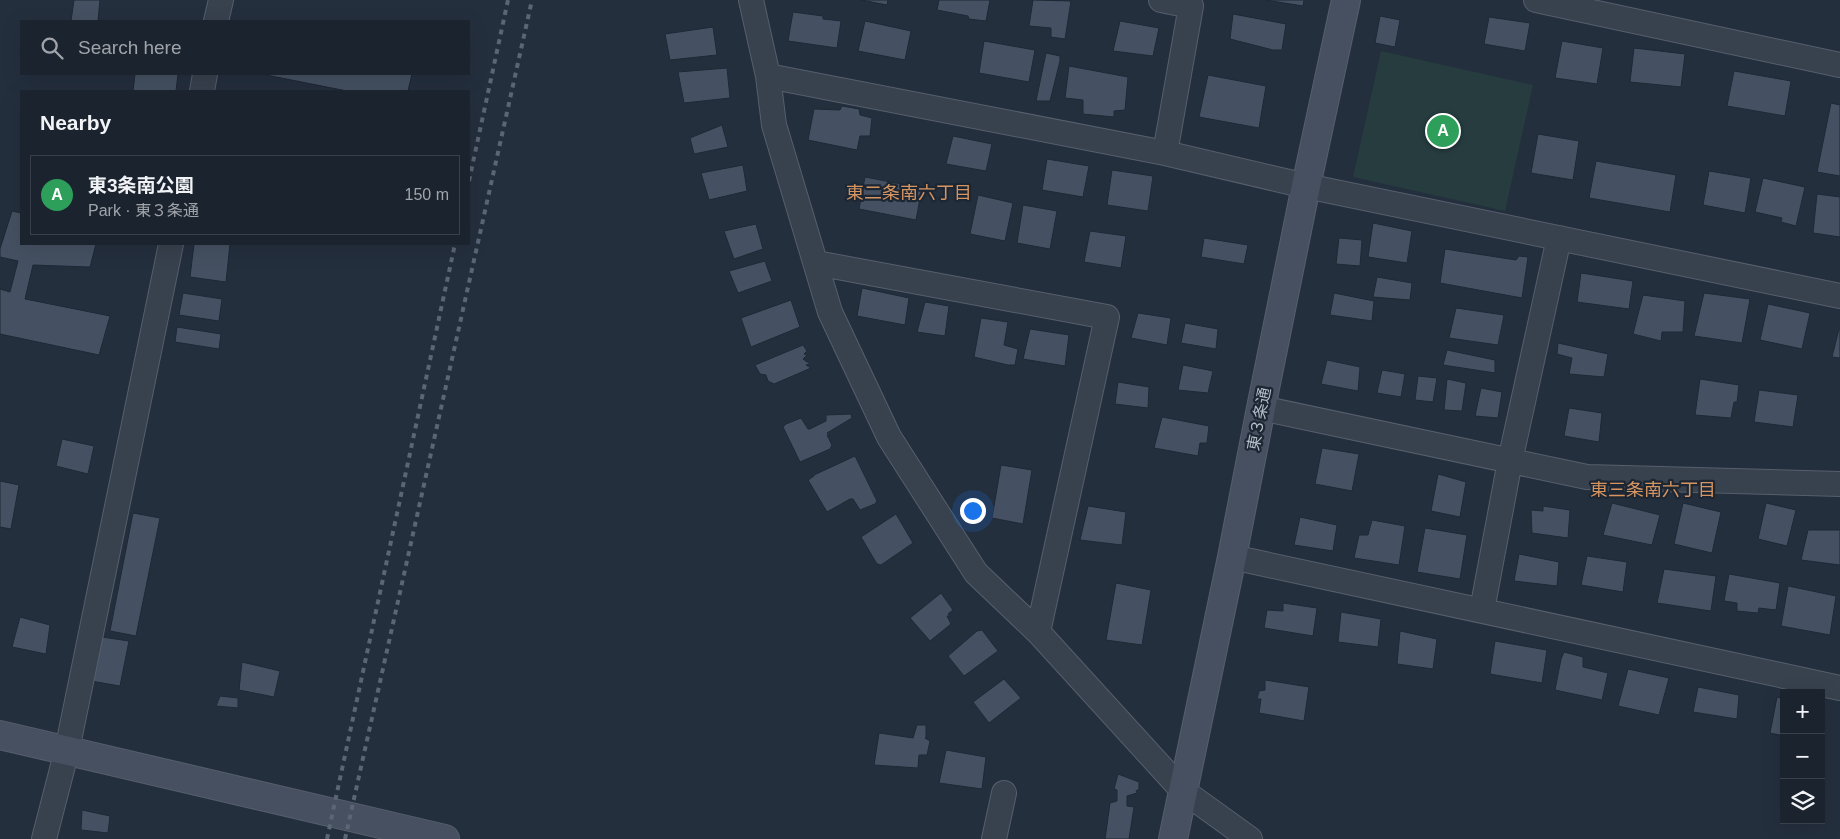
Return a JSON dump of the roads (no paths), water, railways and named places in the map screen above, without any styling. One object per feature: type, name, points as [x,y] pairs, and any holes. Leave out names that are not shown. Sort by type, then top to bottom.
[{"type":"street","points":[[216,20],[221,0]]},
{"type":"street","points":[[751,0],[768,76],[774,125],[830,312],[889,436],[976,573],[1038,632],[1182,790],[1250,839]]},
{"type":"street","points":[[1161,0],[1191,6],[1165,153]]},
{"type":"street","name":"東３条通","points":[[1173,839],[1232,557],[1306,186],[1346,0]]},
{"type":"street","points":[[1536,0],[1840,65]]},
{"type":"street","points":[[202,90],[206,75]]},
{"type":"street","points":[[768,76],[1165,153],[1306,186],[1840,296]]},
{"type":"street","points":[[1482,610],[1510,461],[1559,238]]},
{"type":"street","points":[[44,839],[67,750],[171,245]]},
{"type":"street","points":[[816,263],[1107,317],[1038,632]]},
{"type":"street","points":[[1261,408],[1587,477],[1840,484]]},
{"type":"street","points":[[1232,557],[1840,688]]},
{"type":"street","points":[[0,736],[445,839]]},
{"type":"street","points":[[994,839],[1004,793]]},
{"type":"railway","points":[[470,176],[508,0]]},
{"type":"railway","points":[[345,839],[532,0]]},
{"type":"railway","points":[[327,839],[455,245]]},
{"type":"place","name":"東3条南公園","points":[[1443,131]]},
{"type":"district","name":"東二条南六丁目","points":[[909,193]]},
{"type":"district","name":"東三条南六丁目","points":[[1653,490]]}]
